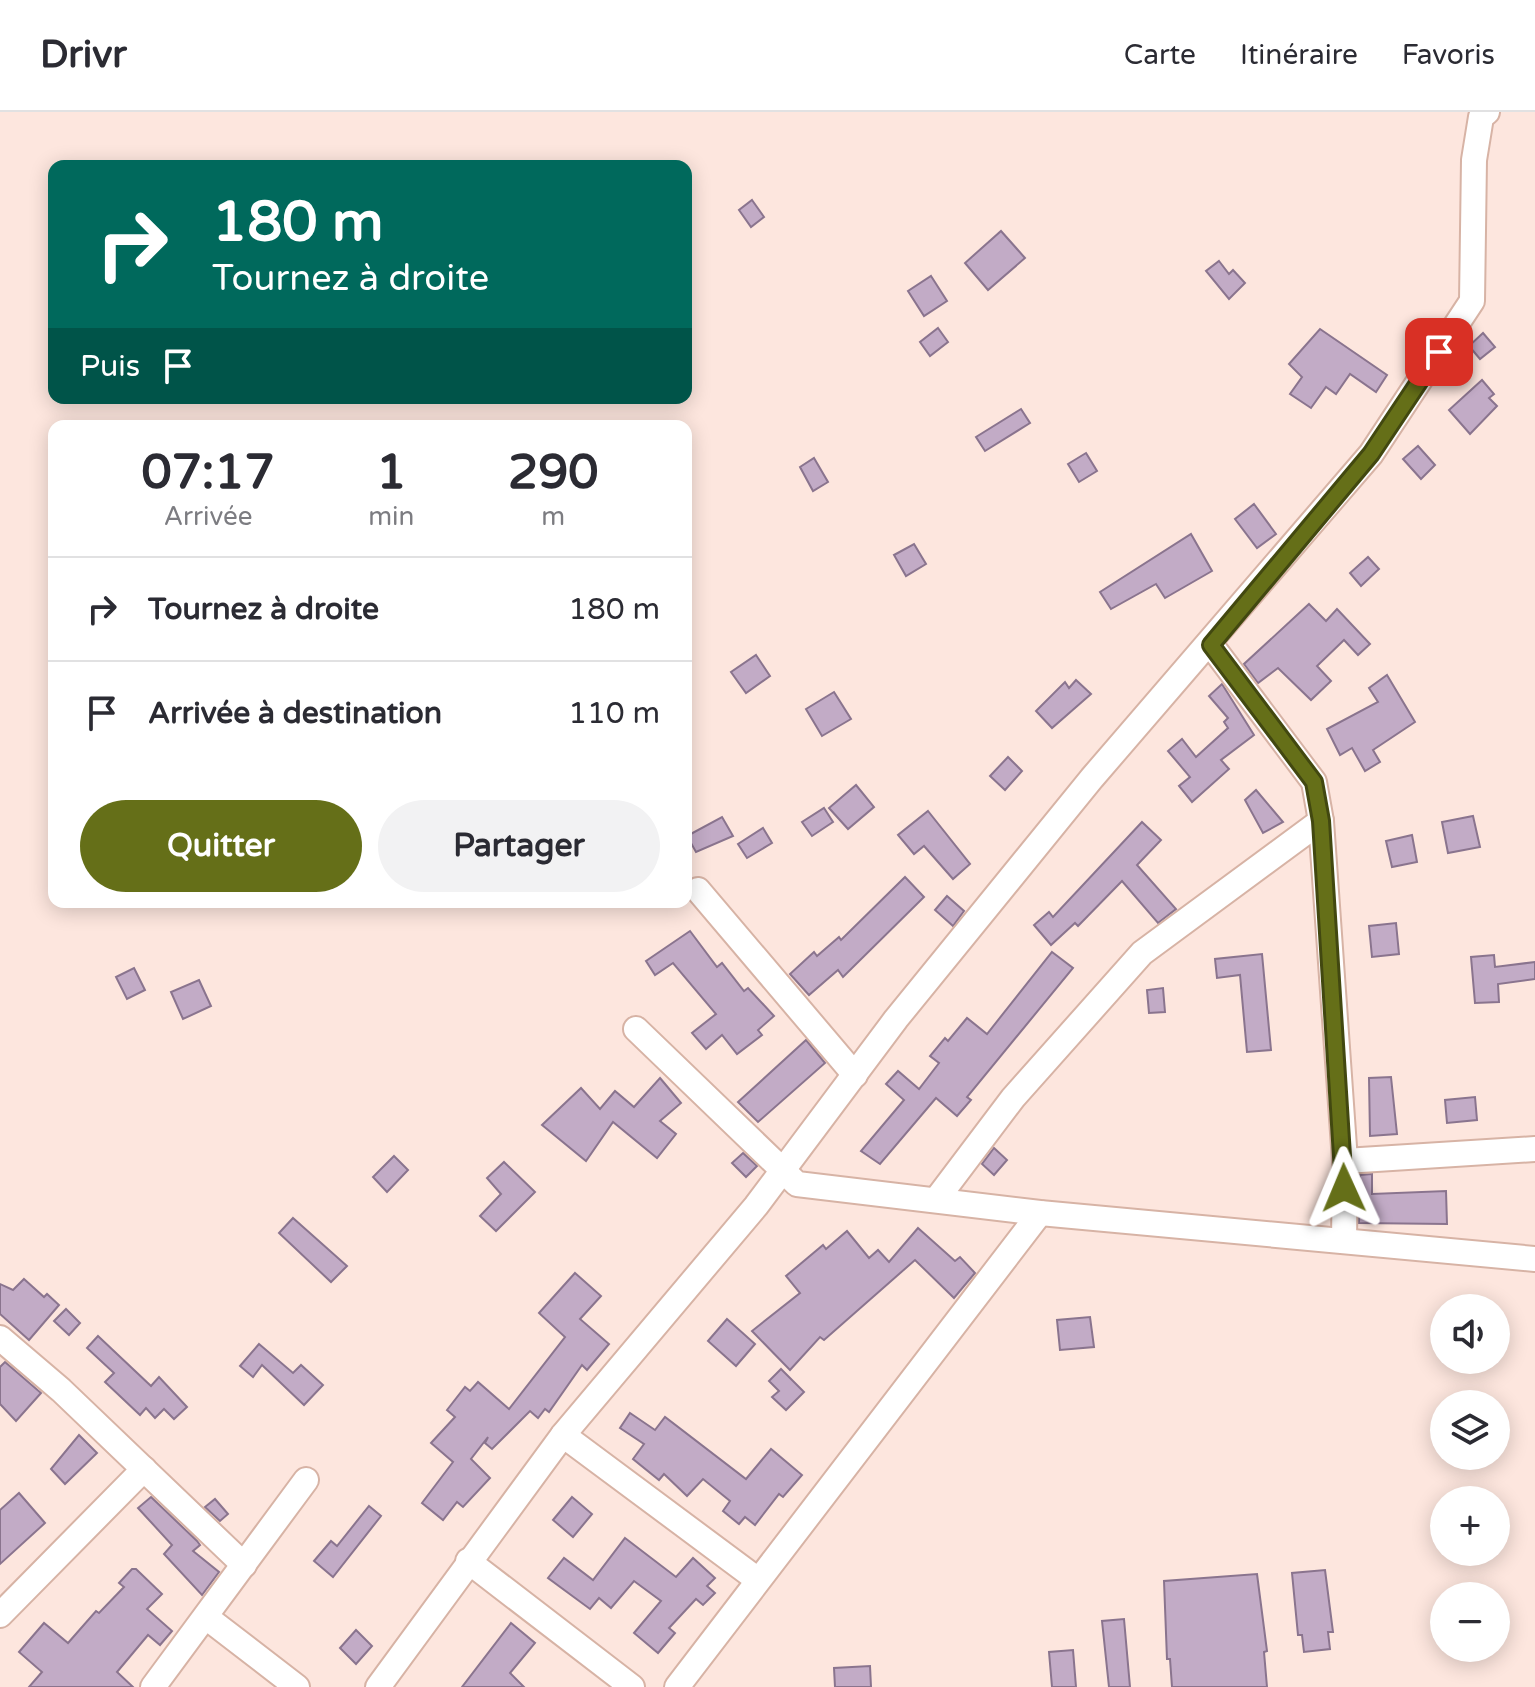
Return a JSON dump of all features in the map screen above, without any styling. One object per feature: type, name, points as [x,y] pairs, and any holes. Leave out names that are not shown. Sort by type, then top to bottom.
[{"type":"street","points":[[378,1687],[563,1435],[783,1173],[855,1075],[1092,778],[1211,645],[1371,454],[1472,301],[1474,160],[1480,114]]},
{"type":"street","points":[[1211,645],[1314,782],[1321,821],[1345,1161],[1344,1241]]},
{"type":"street","points":[[936,1200],[1013,1098],[1142,953],[1321,821]]},
{"type":"street","points":[[698,890],[855,1075]]},
{"type":"street","points":[[636,1029],[797,1184],[1040,1213],[1535,1259]]},
{"type":"street","points":[[1345,1161],[1535,1149]]},
{"type":"street","points":[[677,1687],[1040,1213]]},
{"type":"street","points":[[0,1338],[244,1565]]},
{"type":"street","points":[[563,1435],[758,1580]]},
{"type":"street","points":[[0,1615],[144,1469]]},
{"type":"street","points":[[153,1687],[306,1480]]},
{"type":"street","points":[[468,1561],[632,1687]]},
{"type":"street","points":[[206,1617],[297,1687]]},
{"type":"building","points":[[752,200],[764,217],[751,227],[739,210]]},
{"type":"building","points":[[1001,231],[1025,258],[988,290],[965,263]]},
{"type":"building","points":[[1219,261],[1229,274],[1233,270],[1245,283],[1229,299],[1206,271]]},
{"type":"building","points":[[931,276],[947,301],[924,316],[908,291]]},
{"type":"building","points":[[938,328],[948,342],[930,356],[920,342]]},
{"type":"building","points":[[1320,329],[1387,375],[1376,392],[1350,374],[1336,394],[1326,387],[1311,408],[1290,394],[1302,377],[1289,364]]},
{"type":"building","points":[[1483,333],[1495,347],[1480,359],[1469,346]]},
{"type":"building","points":[[1482,380],[1494,394],[1489,398],[1497,406],[1470,434],[1449,410]]},
{"type":"building","points":[[1021,409],[1030,423],[985,451],[976,437]]},
{"type":"building","points":[[1418,446],[1435,465],[1421,479],[1403,459]]},
{"type":"building","points":[[1086,453],[1097,471],[1079,482],[1068,464]]},
{"type":"building","points":[[814,458],[828,482],[813,491],[800,467]]},
{"type":"building","points":[[1254,504],[1276,534],[1257,548],[1235,519]]},
{"type":"building","points":[[1191,534],[1212,571],[1165,598],[1156,584],[1111,609],[1100,592]]},
{"type":"building","points":[[914,544],[926,564],[906,576],[894,555]]},
{"type":"building","points":[[1368,557],[1379,569],[1361,586],[1350,573]]},
{"type":"building","points":[[1309,604],[1326,621],[1337,609],[1370,644],[1358,655],[1344,640],[1317,666],[1331,681],[1311,700],[1278,668],[1258,683],[1244,664]]},
{"type":"building","points":[[756,655],[770,676],[746,693],[731,672]]},
{"type":"building","points":[[1387,675],[1415,722],[1373,750],[1380,762],[1365,771],[1352,748],[1340,755],[1327,729],[1378,702],[1369,688]]},
{"type":"building","points":[[1076,680],[1091,694],[1052,728],[1036,711],[1065,682],[1069,688]]},
{"type":"building","points":[[1222,684],[1254,735],[1221,760],[1229,769],[1192,802],[1179,786],[1190,777],[1168,751],[1182,739],[1196,757],[1228,728],[1224,722],[1228,718],[1209,696]]},
{"type":"building","points":[[834,692],[851,719],[822,736],[806,709]]},
{"type":"building","points":[[1008,757],[1022,771],[1005,790],[990,776]]},
{"type":"building","points":[[856,785],[874,807],[848,829],[829,808]]},
{"type":"building","points":[[1256,790],[1283,822],[1263,833],[1245,800]]},
{"type":"building","points":[[824,808],[833,822],[812,836],[802,822]]},
{"type":"building","points":[[928,811],[970,864],[953,879],[924,846],[914,854],[898,835]]},
{"type":"building","points":[[1473,816],[1480,847],[1448,853],[1442,822]]},
{"type":"building","points":[[722,817],[733,836],[696,852],[692,845],[692,833]]},
{"type":"building","points":[[1142,822],[1161,840],[1137,865],[1176,909],[1158,923],[1122,881],[1078,926],[1075,923],[1051,945],[1034,925],[1049,912],[1053,917]]},
{"type":"building","points":[[763,828],[772,843],[747,858],[738,844]]},
{"type":"building","points":[[1412,835],[1417,862],[1392,867],[1386,841]]},
{"type":"building","points":[[905,877],[924,897],[843,977],[838,970],[809,995],[790,974],[814,952],[817,956],[839,937],[841,940]]},
{"type":"building","points":[[947,896],[964,911],[953,926],[935,910]]},
{"type":"building","points":[[1396,923],[1399,954],[1372,957],[1369,926]]},
{"type":"building","points":[[690,931],[717,967],[722,963],[744,991],[748,988],[774,1016],[758,1030],[762,1035],[737,1054],[722,1035],[706,1049],[692,1033],[716,1014],[673,963],[655,975],[646,961]]},
{"type":"building","points":[[1052,952],[1073,968],[967,1097],[971,1100],[957,1116],[936,1098],[880,1164],[861,1151],[904,1100],[886,1084],[898,1071],[919,1089],[939,1063],[930,1056],[945,1038],[948,1041],[967,1018],[987,1034]]},
{"type":"building","points":[[1262,954],[1271,1050],[1247,1052],[1240,975],[1217,978],[1215,959]]},
{"type":"building","points":[[1494,955],[1495,967],[1535,962],[1535,979],[1498,984],[1499,1002],[1475,1003],[1471,957]]},
{"type":"building","points":[[134,968],[145,990],[127,999],[116,977]]},
{"type":"building","points":[[199,980],[211,1006],[183,1019],[171,992]]},
{"type":"building","points":[[1163,988],[1165,1012],[1149,1013],[1147,990]]},
{"type":"building","points":[[806,1040],[825,1063],[758,1122],[738,1102]]},
{"type":"building","points":[[1391,1077],[1397,1134],[1370,1136],[1369,1078]]},
{"type":"building","points":[[660,1078],[681,1103],[660,1121],[676,1134],[657,1158],[613,1122],[586,1161],[542,1125],[581,1088],[600,1109],[615,1091],[634,1107]]},
{"type":"building","points":[[1475,1097],[1477,1120],[1447,1123],[1445,1100]]},
{"type":"building","points":[[994,1148],[1007,1160],[994,1175],[982,1164]]},
{"type":"building","points":[[743,1153],[757,1166],[746,1177],[732,1163]]},
{"type":"building","points":[[394,1156],[408,1170],[387,1192],[373,1177]]},
{"type":"building","points":[[504,1162],[535,1192],[496,1231],[480,1216],[501,1194],[487,1178]]},
{"type":"building","points":[[1372,1174],[1372,1194],[1446,1191],[1447,1224],[1359,1223],[1360,1175]]},
{"type":"building","points":[[293,1218],[347,1266],[331,1282],[279,1233]]},
{"type":"building","points":[[918,1228],[955,1261],[960,1257],[975,1273],[954,1298],[915,1260],[824,1340],[820,1337],[790,1370],[752,1331],[800,1293],[786,1276],[823,1245],[826,1249],[847,1231],[869,1258],[878,1250],[889,1262]]},
{"type":"building","points":[[575,1273],[601,1296],[580,1319],[609,1344],[587,1370],[582,1365],[549,1412],[545,1409],[538,1418],[530,1411],[492,1449],[485,1443],[488,1437],[471,1459],[490,1478],[463,1507],[457,1502],[443,1520],[422,1503],[453,1462],[431,1443],[455,1417],[447,1410],[465,1387],[470,1391],[478,1382],[509,1409],[565,1337],[539,1313]]},
{"type":"building","points":[[24,1279],[44,1297],[47,1294],[59,1305],[29,1340],[0,1314],[0,1284],[13,1290]]},
{"type":"building","points":[[66,1309],[80,1323],[69,1335],[54,1321]]},
{"type":"building","points":[[1090,1317],[1094,1347],[1060,1350],[1057,1320]]},
{"type":"building","points":[[727,1319],[755,1344],[736,1366],[708,1341]]},
{"type":"building","points":[[98,1336],[151,1386],[159,1377],[187,1407],[174,1419],[164,1409],[155,1418],[146,1408],[140,1415],[105,1382],[114,1373],[87,1348]]},
{"type":"building","points":[[259,1344],[293,1373],[301,1365],[323,1385],[304,1405],[262,1365],[253,1377],[240,1366]]},
{"type":"building","points":[[5,1362],[41,1393],[16,1421],[0,1404],[0,1367]]},
{"type":"building","points":[[781,1369],[804,1392],[786,1410],[772,1397],[779,1391],[769,1381]]},
{"type":"building","points":[[630,1413],[655,1430],[665,1417],[746,1479],[771,1449],[802,1475],[783,1497],[779,1494],[755,1525],[745,1517],[739,1524],[723,1511],[730,1501],[703,1479],[687,1496],[664,1474],[659,1480],[633,1459],[644,1444],[620,1428]]},
{"type":"building","points":[[79,1435],[97,1453],[65,1484],[51,1469]]},
{"type":"building","points":[[19,1493],[45,1523],[0,1564],[0,1510]]},
{"type":"building","points":[[151,1497],[197,1541],[200,1545],[193,1551],[219,1572],[202,1595],[164,1554],[172,1545],[138,1508]]},
{"type":"building","points":[[572,1497],[592,1514],[573,1537],[553,1520]]},
{"type":"building","points":[[215,1499],[228,1514],[220,1521],[205,1507]]},
{"type":"building","points":[[369,1506],[381,1516],[333,1577],[314,1561],[331,1541],[337,1546]]},
{"type":"building","points":[[625,1538],[676,1577],[693,1558],[715,1578],[707,1586],[715,1593],[703,1605],[696,1599],[669,1628],[675,1633],[658,1653],[634,1633],[661,1601],[634,1581],[611,1608],[599,1598],[590,1609],[548,1578],[564,1558],[593,1580]]},
{"type":"building","points":[[132,1569],[136,1569],[162,1594],[147,1609],[172,1631],[160,1645],[148,1635],[117,1672],[133,1687],[29,1687],[42,1672],[19,1652],[44,1623],[68,1643],[96,1611],[99,1613],[124,1587],[119,1583]]},
{"type":"building","points":[[1325,1570],[1333,1632],[1328,1632],[1330,1649],[1304,1652],[1302,1635],[1298,1635],[1292,1573]]},
{"type":"building","points":[[1257,1574],[1267,1651],[1264,1652],[1267,1687],[1172,1687],[1170,1659],[1167,1659],[1164,1581]]},
{"type":"building","points":[[1124,1619],[1130,1687],[1109,1687],[1102,1621]]},
{"type":"building","points":[[511,1623],[535,1643],[510,1673],[524,1687],[462,1687]]},
{"type":"building","points":[[356,1630],[372,1646],[356,1664],[340,1648]]},
{"type":"building","points":[[1073,1650],[1076,1687],[1052,1687],[1049,1652]]},
{"type":"building","points":[[870,1666],[871,1687],[835,1687],[834,1668]]},
{"type":"route","points":[[1344,1188],[1345,1161],[1321,821],[1314,782],[1211,645],[1371,454],[1439,352]]}]
